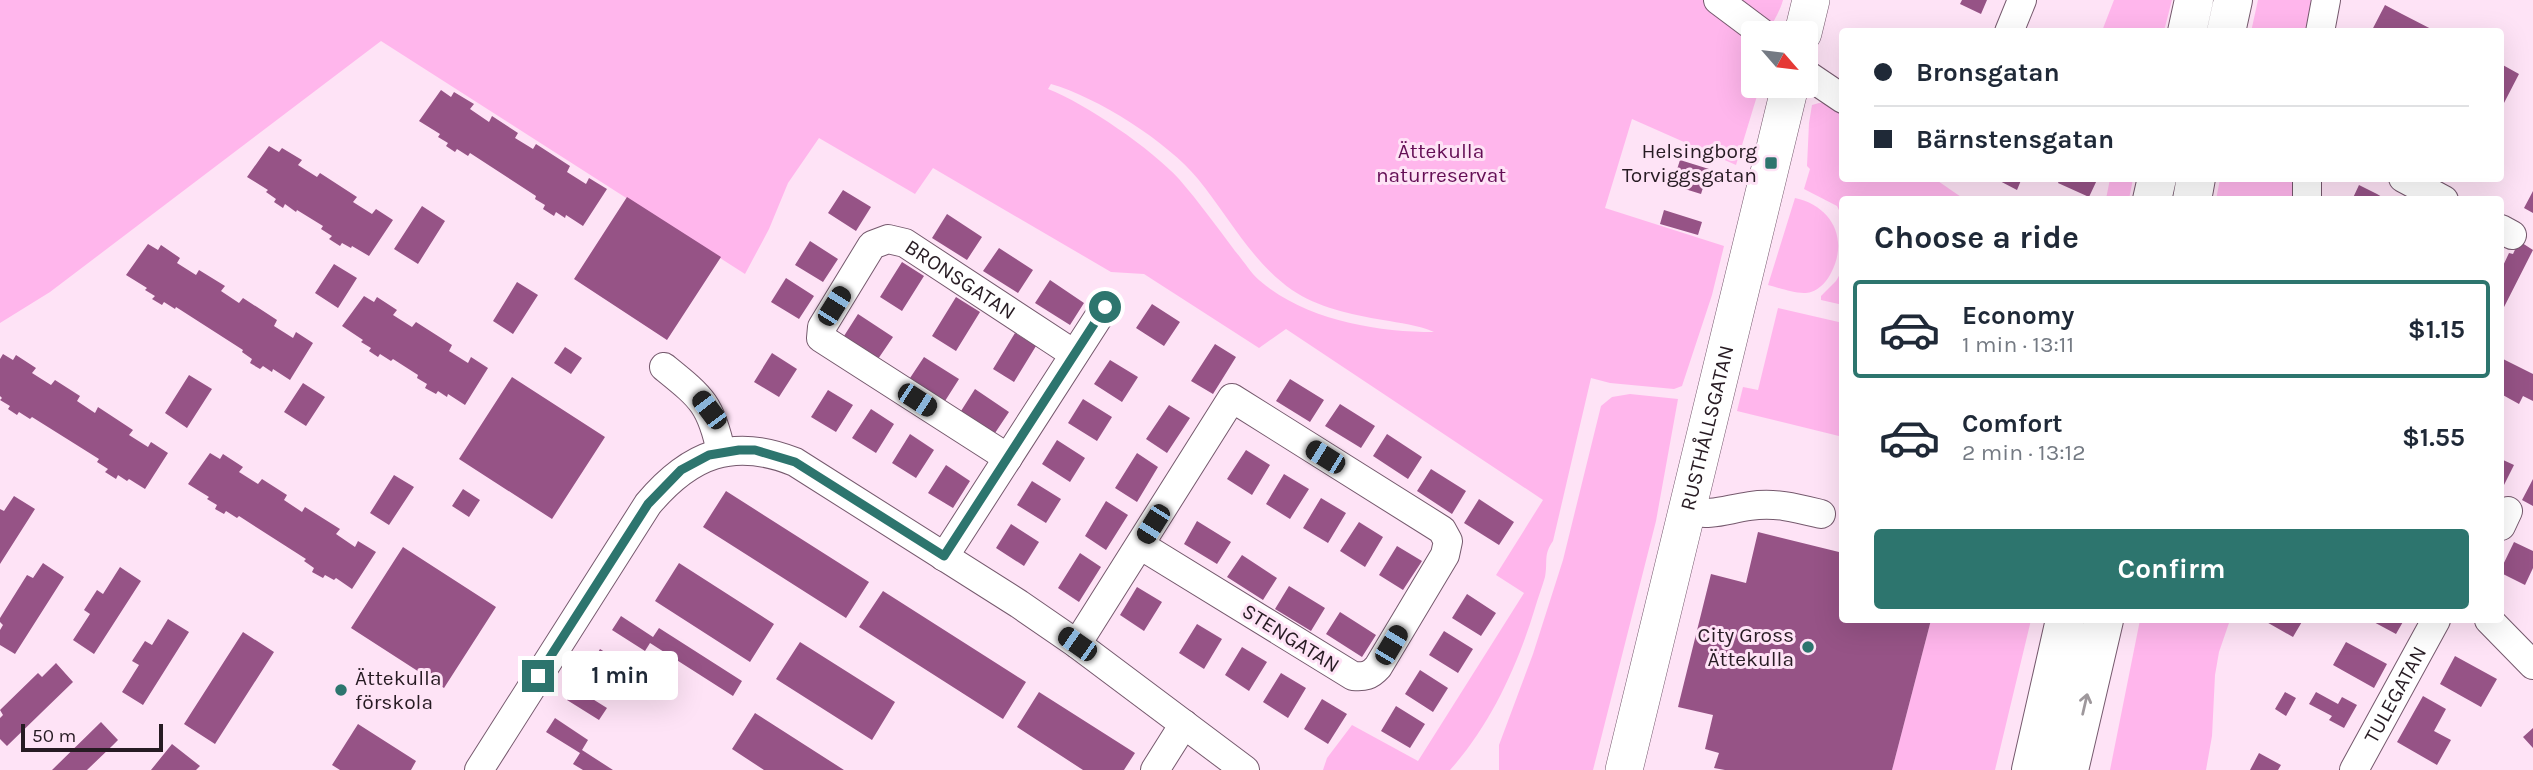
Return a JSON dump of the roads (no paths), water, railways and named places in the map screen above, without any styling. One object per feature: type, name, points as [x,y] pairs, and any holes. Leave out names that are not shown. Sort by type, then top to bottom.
[{"type":"highway","points":[[2188,28],[2194,0]]},
{"type":"highway","points":[[2227,28],[2233,0]]},
{"type":"highway","points":[[2031,770],[2064,623]]},
{"type":"highway","points":[[2069,770],[2103,623]]},
{"type":"main road","points":[[1805,21],[1811,0]]},
{"type":"main road","name":"RUSTHÅLLSGATAN","points":[[1623,770],[1787,98]]},
{"type":"street","points":[[1718,0],[1746,21]]},
{"type":"street","points":[[2011,28],[2022,0]]},
{"type":"street","points":[[2321,28],[2326,0]]},
{"type":"street","points":[[1818,82],[1839,96]]},
{"type":"street","points":[[2410,182],[2437,196]]},
{"type":"street","name":"BRONSGATAN","points":[[1008,458],[821,338],[822,327],[872,246],[888,239],[905,243],[1074,354]]},
{"type":"street","points":[[944,556],[1105,307]]},
{"type":"street","points":[[664,367],[698,395],[709,410],[716,426],[721,452]]},
{"type":"street","name":"STENGATAN","points":[[1077,644],[1232,398],[1442,530],[1448,541],[1445,555],[1378,667],[1372,673],[1361,677],[1353,676],[1140,545]]},
{"type":"street","points":[[479,770],[648,504],[681,470],[695,461],[721,452],[755,450],[795,462],[944,556],[1077,644],[1245,770]]},
{"type":"street","points":[[1685,511],[1710,514],[1752,505],[1785,505],[1821,514]]},
{"type":"street","name":"TULEGATAN","points":[[2354,770],[2434,623]]},
{"type":"street","points":[[2492,623],[2533,666]]},
{"type":"street","points":[[1154,770],[1184,724]]},
{"type":"place","name":"Helsingborg Torviggsgatan","points":[[1771,163]]},
{"type":"place","name":"City Gross Ättekulla","points":[[1808,647]]},
{"type":"place","name":"Ättekulla förskola","points":[[341,690]]},
{"type":"park label","name":"Ättekulla naturreservat","points":[[1441,163]]}]
